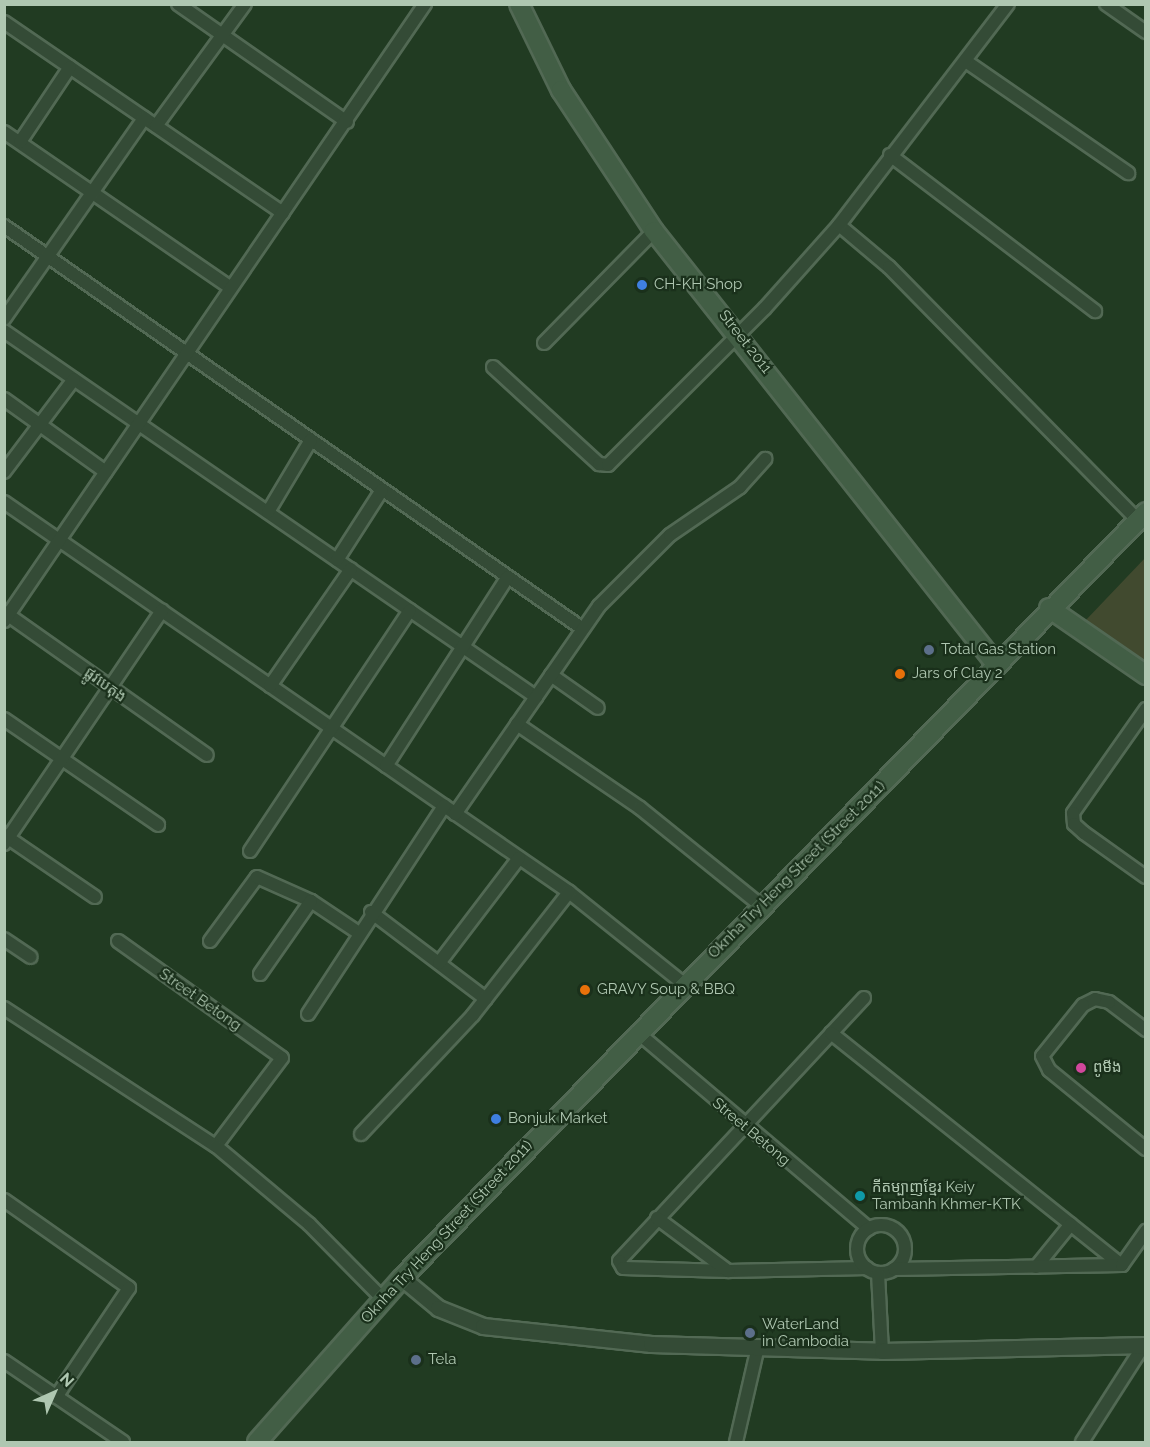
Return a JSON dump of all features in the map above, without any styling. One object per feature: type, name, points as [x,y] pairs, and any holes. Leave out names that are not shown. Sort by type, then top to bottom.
[{"type":"main road","name":"Street 2011","points":[[519,4],[561,90],[654,231],[739,333],[995,663]]},
{"type":"main road","name":"Oknha Try Heng Street (Street 2011)","points":[[257,1443],[402,1278],[760,905],[885,783],[995,663],[1142,516]]},
{"type":"main road","points":[[1049,608],[1146,675]]},
{"type":"street","points":[[178,4],[347,122]]},
{"type":"street","points":[[156,126],[245,4]]},
{"type":"street","points":[[6,615],[347,122],[425,4]]},
{"type":"street","points":[[493,367],[606,466],[739,333],[839,225],[890,156],[967,62],[1008,4]]},
{"type":"street","points":[[1106,4],[1146,33]]},
{"type":"street","points":[[4,22],[283,213]]},
{"type":"street","points":[[967,62],[1128,173]]},
{"type":"street","points":[[20,142],[70,67]]},
{"type":"street","points":[[4,319],[144,118]]},
{"type":"street","points":[[4,132],[231,288]]},
{"type":"street","points":[[890,156],[1095,311]]},
{"type":"street","points":[[839,225],[889,267],[1142,516]]},
{"type":"street","points":[[4,226],[583,629]]},
{"type":"street","points":[[544,343],[654,231]]},
{"type":"street","points":[[4,331],[536,697]]},
{"type":"street","points":[[4,472],[74,379]]},
{"type":"street","points":[[4,399],[106,472]]},
{"type":"street","points":[[268,512],[311,440]]},
{"type":"street","points":[[455,814],[583,629],[670,535],[740,487],[765,459]]},
{"type":"street","points":[[337,560],[382,490]]},
{"type":"street","points":[[4,502],[569,892],[684,984]]},
{"type":"street","points":[[270,686],[351,569]]},
{"type":"street","points":[[386,766],[508,577]]},
{"type":"street","points":[[249,851],[410,610]]},
{"type":"street","points":[[95,897],[6,839],[162,611]]},
{"type":"street","name":"ផ្លូវបេតុង","points":[[6,615],[207,755]]},
{"type":"street","points":[[551,675],[598,708]]},
{"type":"street","points":[[1146,709],[1073,813],[1074,824],[1084,833],[1146,877]]},
{"type":"street","points":[[4,719],[158,825]]},
{"type":"street","points":[[517,724],[639,808],[760,905]]},
{"type":"street","points":[[308,1014],[371,912],[444,806]]},
{"type":"street","points":[[439,963],[519,858]]},
{"type":"street","points":[[210,941],[257,877],[311,901],[359,933]]},
{"type":"street","points":[[361,1134],[486,999],[569,892]]},
{"type":"street","points":[[260,974],[311,901]]},
{"type":"street","points":[[371,912],[486,999]]},
{"type":"street","points":[[4,939],[31,957]]},
{"type":"street","name":"Street Betong","points":[[118,941],[282,1058],[216,1146]]},
{"type":"street","points":[[864,998],[657,1218],[620,1259],[621,1266],[728,1271],[872,1271],[1122,1265]]},
{"type":"street","points":[[1146,1030],[1109,1002],[1095,999],[1083,1005],[1042,1056],[1048,1070],[1146,1149]]},
{"type":"street","points":[[4,1008],[216,1146],[309,1224],[383,1299]]},
{"type":"street","name":"Street Betong","points":[[637,1032],[743,1127],[869,1228]]},
{"type":"street","points":[[831,1033],[1122,1265]]},
{"type":"street","points":[[4,1200],[129,1288],[56,1397]]},
{"type":"street","points":[[657,1218],[728,1271]]},
{"type":"street","points":[[1036,1267],[1071,1224]]},
{"type":"street","points":[[882,1351],[872,1271],[857,1248],[869,1228],[885,1226],[899,1233],[905,1248],[894,1269]]},
{"type":"street","points":[[1122,1265],[1146,1231]]},
{"type":"street","points":[[402,1278],[438,1308],[483,1326],[651,1344],[882,1351],[1145,1345]]},
{"type":"street","points":[[1082,1443],[1145,1345]]},
{"type":"street","points":[[736,1443],[758,1347]]},
{"type":"street","points":[[4,1361],[123,1443]]},
{"type":"green space","points":[[1145,558],[1145,664],[1085,621]]},
{"type":"place","name":"CH-KH Shop","points":[[642,285]]},
{"type":"place","name":"Total Gas Station","points":[[929,650]]},
{"type":"place","name":"Jars of Clay 2","points":[[900,674]]},
{"type":"place","name":"GRAVY Soup & BBQ","points":[[585,990]]},
{"type":"place","name":"ពូមីង","points":[[1081,1068]]},
{"type":"place","name":"Bonjuk Market","points":[[496,1119]]},
{"type":"place","name":"កីតម្បាញខ្មែរ Keiy Tambanh Khmer-KTK","points":[[860,1196]]},
{"type":"place","name":"WaterLand in Cambodia","points":[[750,1333]]},
{"type":"place","name":"Tela","points":[[416,1360]]}]
